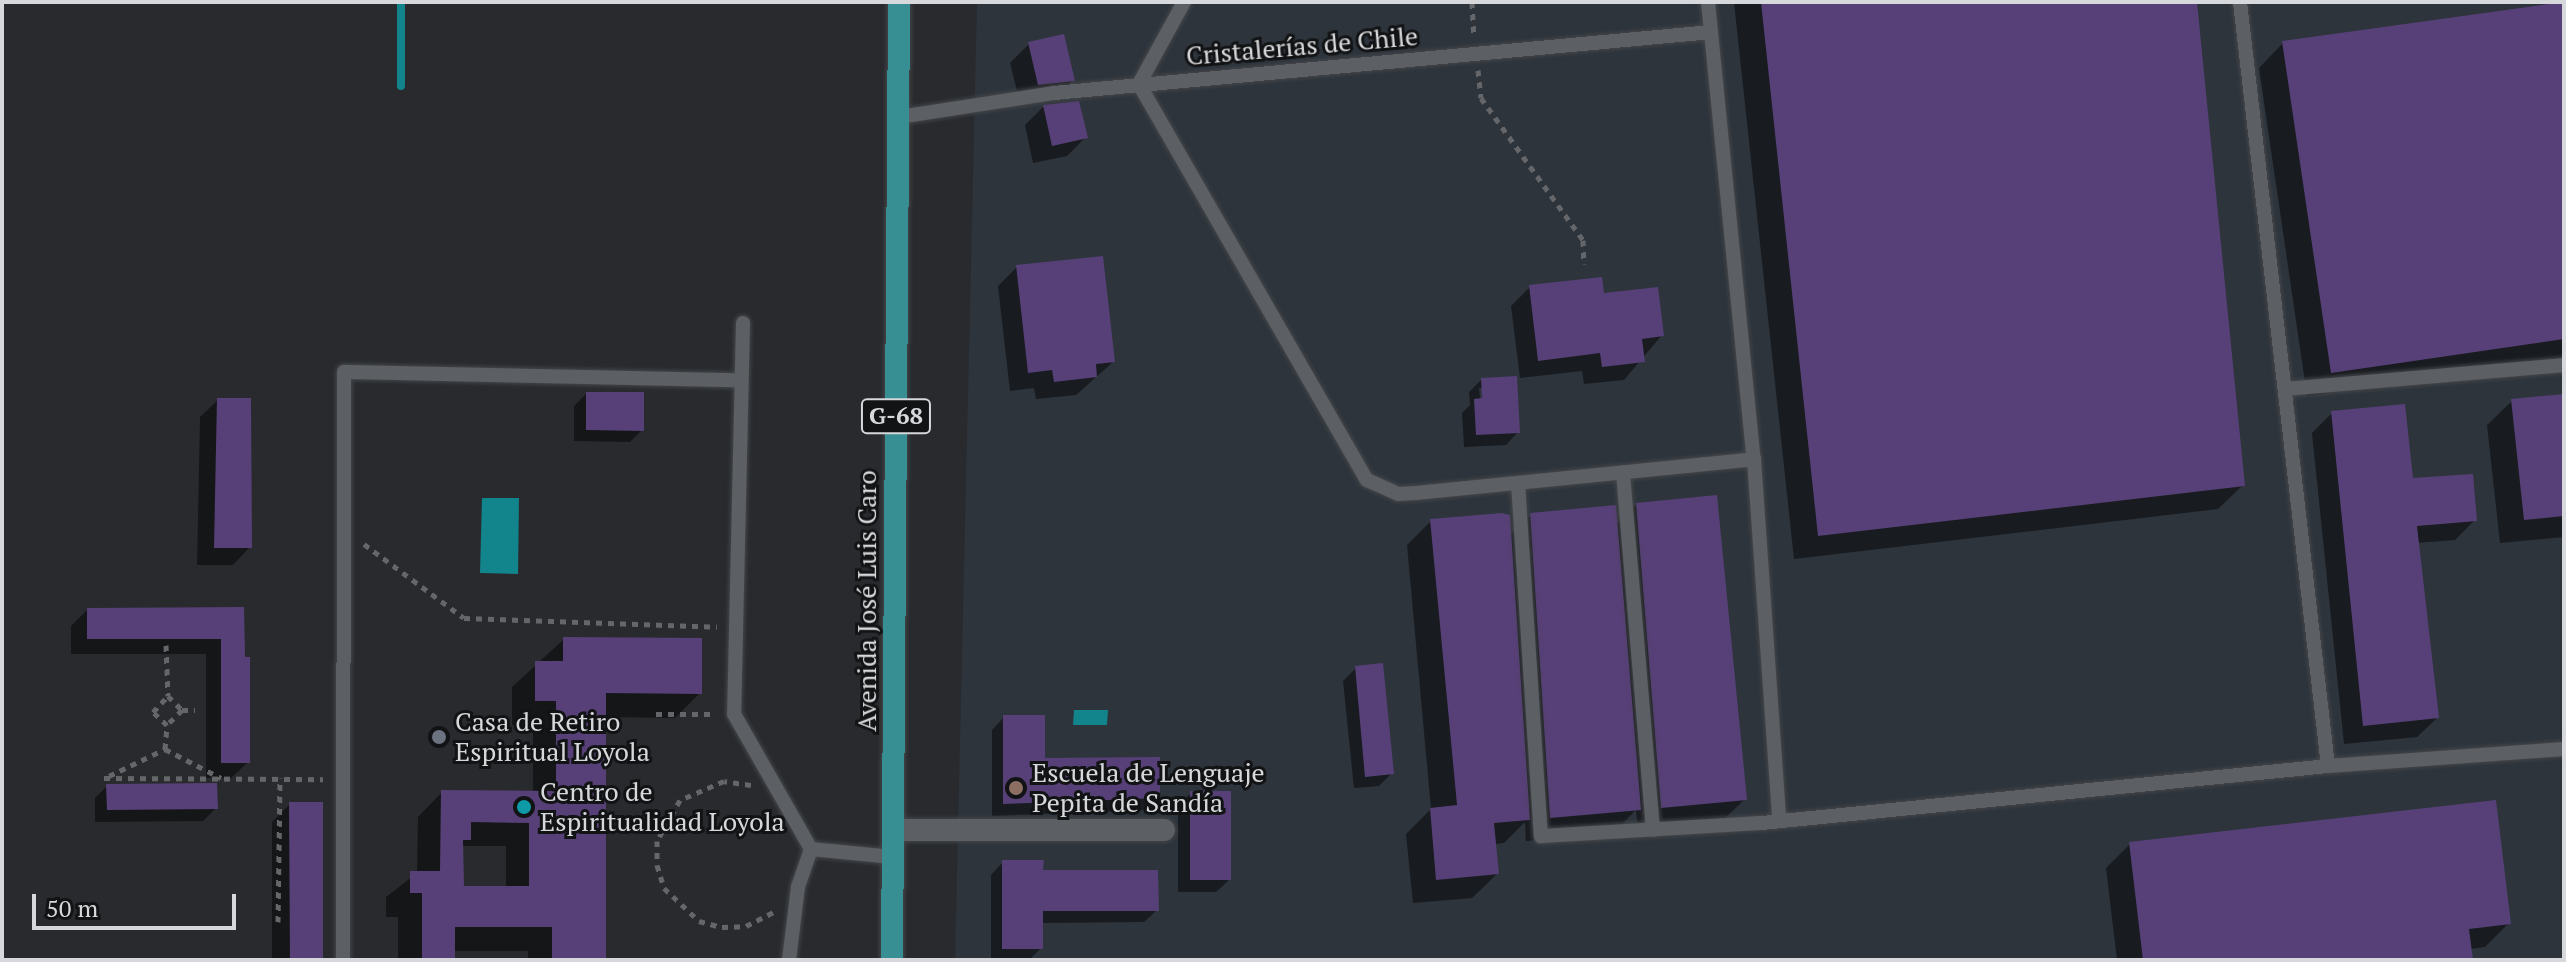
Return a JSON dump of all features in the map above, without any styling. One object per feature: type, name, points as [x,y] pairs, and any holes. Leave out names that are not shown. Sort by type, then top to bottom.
[{"type":"main road","name":"Avenida José Luis Caro","points":[[892,960],[899,2]]},
{"type":"street","points":[[893,830],[1164,830]]},
{"type":"lane","points":[[1184,2],[1139,84],[1341,443],[1367,480],[1398,494],[1754,459]]},
{"type":"lane","points":[[1708,2],[1754,459],[1779,821]]},
{"type":"lane","points":[[2240,2],[2328,766]]},
{"type":"lane","name":"Cristalerías de Chile","points":[[899,117],[1139,84],[1711,32]]},
{"type":"lane","points":[[743,323],[734,714],[811,849],[798,887],[789,960]]},
{"type":"lane","points":[[2286,389],[2564,365]]},
{"type":"lane","points":[[343,960],[344,372],[741,380]]},
{"type":"lane","points":[[1623,473],[1653,830]]},
{"type":"lane","points":[[1518,483],[1541,836],[1779,821],[2328,766],[2564,749]]},
{"type":"lane","points":[[811,849],[893,857]]},
{"type":"path","points":[[1472,2],[1481,98],[1583,240],[1584,264]]},
{"type":"path","points":[[344,529],[464,618],[736,628]]},
{"type":"path","points":[[166,645],[168,696],[182,710],[195,710]]},
{"type":"path","points":[[167,725],[153,712],[168,696]]},
{"type":"path","points":[[165,749],[167,725],[182,710]]},
{"type":"path","points":[[656,714],[734,714]]},
{"type":"path","points":[[165,749],[104,778],[344,779]]},
{"type":"path","points":[[165,749],[222,778]]},
{"type":"path","points":[[278,922],[280,778]]},
{"type":"path","points":[[788,809],[748,783],[724,781],[700,787],[680,800],[665,818],[657,841],[657,865],[664,888],[679,907],[722,927],[769,917],[798,887]]},
{"type":"shaded area","points":[[977,2],[2564,2],[2564,960],[955,960]]},
{"type":"water","points":[[482,498],[519,498],[518,574],[480,573]]},
{"type":"water","points":[[1074,710],[1108,710],[1107,725],[1073,725]]},
{"type":"building","points":[[1761,2],[2197,2],[2245,486],[1818,536]]},
{"type":"building","points":[[2564,2],[2564,339],[2331,373],[2282,41]]},
{"type":"building","points":[[1064,34],[1075,81],[1038,85],[1028,42]]},
{"type":"building","points":[[1079,101],[1088,138],[1052,146],[1043,105]]},
{"type":"building","points":[[1103,256],[1115,362],[1096,364],[1097,377],[1054,382],[1052,370],[1028,373],[1016,265]]},
{"type":"building","points":[[1602,277],[1604,293],[1658,287],[1664,336],[1642,339],[1645,362],[1602,367],[1600,353],[1538,361],[1529,285]]},
{"type":"building","points":[[1517,376],[1520,433],[1476,435],[1474,399],[1482,398],[1481,378]]},
{"type":"building","points":[[586,392],[644,392],[644,431],[586,430]]},
{"type":"building","points":[[2564,394],[2564,516],[2524,520],[2511,399]]},
{"type":"building","points":[[217,398],[251,398],[252,548],[214,548]]},
{"type":"building","points":[[2405,404],[2413,478],[2473,474],[2477,521],[2417,526],[2439,718],[2363,726],[2331,411]]},
{"type":"building","points":[[1717,495],[1747,800],[1661,808],[1636,503]]},
{"type":"building","points":[[1616,505],[1641,810],[1550,818],[1530,513]]},
{"type":"building","points":[[1510,515],[1530,820],[1494,823],[1499,874],[1436,880],[1430,808],[1457,805],[1430,519]]},
{"type":"building","points":[[244,607],[245,657],[250,657],[250,763],[221,763],[221,639],[87,639],[87,608]]},
{"type":"building","name":"Centro de Espiritualidad Loyola","points":[[563,637],[702,638],[702,694],[606,693],[606,960],[552,960],[552,927],[455,927],[455,960],[422,960],[422,893],[410,893],[410,871],[440,871],[441,790],[556,791],[556,701],[535,701],[535,661],[563,661]],"holes":[[[471,822],[529,823],[529,886],[464,886],[463,840],[471,840]]]},
{"type":"building","points":[[1383,663],[1394,774],[1365,777],[1355,666]]},
{"type":"building","points":[[1003,715],[1045,715],[1045,758],[1160,757],[1160,798],[1003,804]]},
{"type":"building","points":[[217,783],[218,809],[107,810],[106,784]]},
{"type":"building","points":[[1190,791],[1231,791],[1231,880],[1190,880]]},
{"type":"building","points":[[2496,800],[2511,924],[2469,929],[2473,960],[2143,960],[2129,842]]},
{"type":"building","points":[[289,802],[323,802],[323,960],[290,960]]},
{"type":"building","points":[[1002,860],[1044,860],[1043,870],[1158,870],[1159,911],[1043,911],[1043,949],[1002,949]]},
{"type":"waterway","points":[[401,2],[401,86]]},
{"type":"place","name":"Casa de Retiro Espiritual Loyola","points":[[439,737]]},
{"type":"place","name":"Escuela de Lenguaje Pepita de Sandía","points":[[1016,788]]},
{"type":"place","name":"Centro de Espiritualidad Loyola","points":[[524,807]]}]
